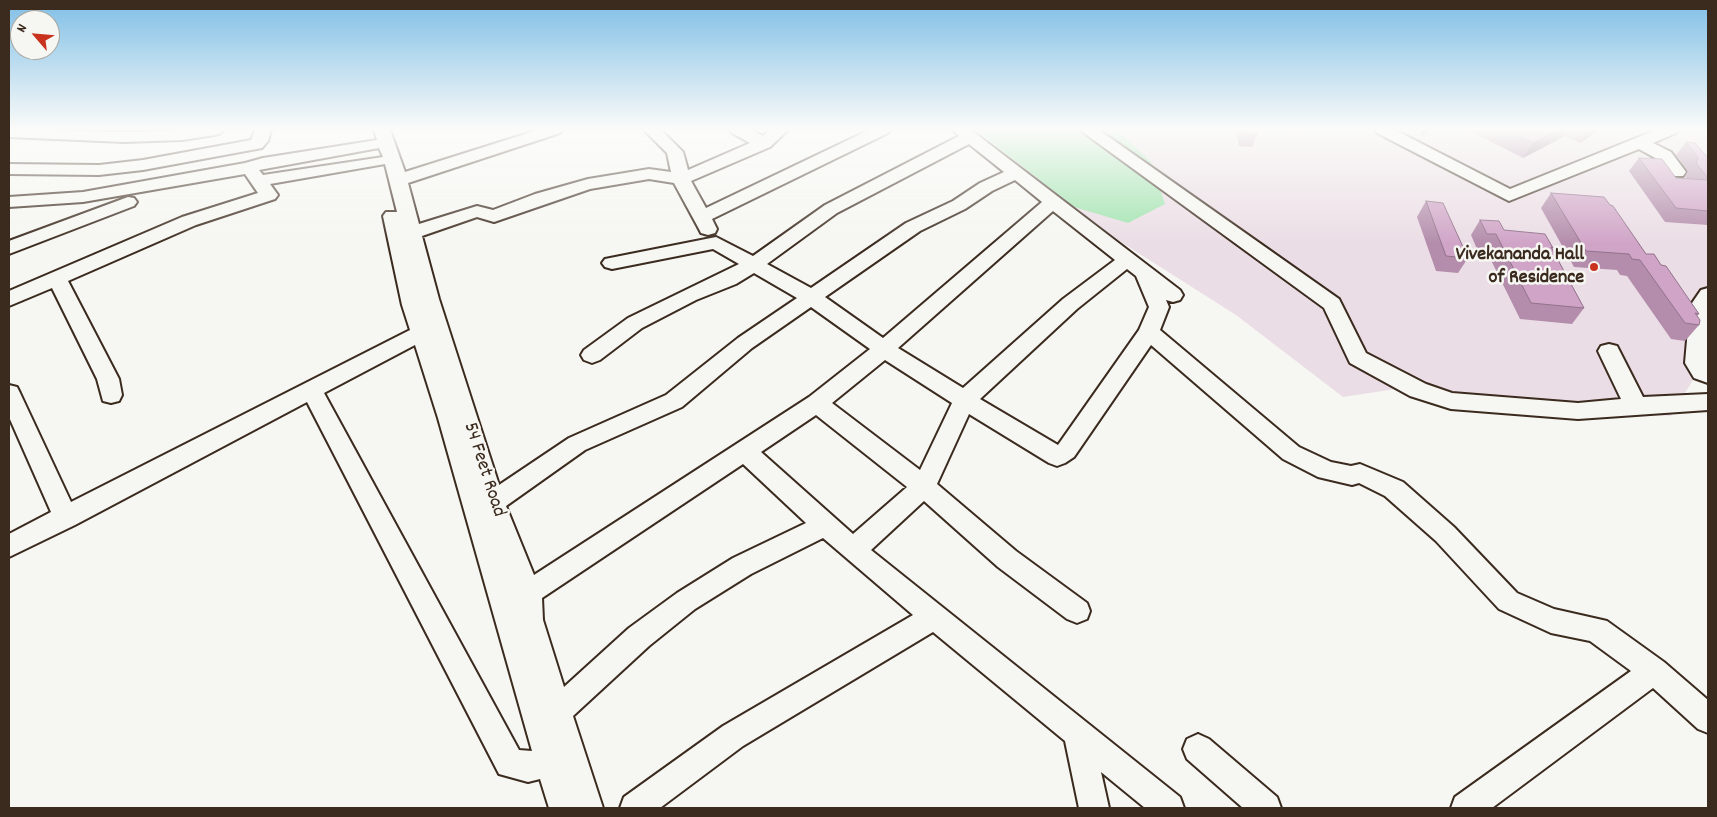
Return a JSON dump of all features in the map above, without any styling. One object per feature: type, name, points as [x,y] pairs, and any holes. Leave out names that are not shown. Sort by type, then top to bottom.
[{"type":"street","points":[[9,169],[99,170],[115,168]]},
{"type":"street","points":[[9,202],[83,197],[254,174],[276,168]]},
{"type":"street","name":"54 Feet Road","points":[[382,168],[412,305],[430,331],[492,503],[528,593],[529,620],[587,808]]},
{"type":"street","name":"54 Feet Road","points":[[391,168],[398,180],[412,234],[430,331],[450,418],[564,808]]},
{"type":"street","points":[[398,180],[435,168]]},
{"type":"street","points":[[679,168],[682,179],[716,243],[813,298],[884,349],[1057,457],[1066,450],[1149,332],[1160,307],[1145,274]]},
{"type":"street","points":[[412,234],[477,211],[494,216],[541,198],[588,184],[649,174],[682,179],[707,168]]},
{"type":"street","points":[[701,217],[804,168]]},
{"type":"street","points":[[602,354],[622,332],[642,319],[690,295],[729,279],[754,264],[832,209],[904,168]]},
{"type":"street","points":[[1011,168],[1173,295]]},
{"type":"street","points":[[1141,168],[1332,304],[1358,358],[1418,390],[1452,401],[1578,411],[1708,402]]},
{"type":"street","points":[[1456,168],[1509,196],[1578,168]]},
{"type":"street","points":[[1674,168],[1677,172]]},
{"type":"street","points":[[492,503],[576,444],[674,401],[745,343],[813,298],[912,227],[959,205],[986,187],[1017,173]]},
{"type":"street","points":[[9,299],[189,221],[269,196],[254,174]]},
{"type":"street","points":[[528,593],[817,402],[884,349],[1053,201]]},
{"type":"street","points":[[9,248],[128,202]]},
{"type":"street","points":[[612,263],[716,243]]},
{"type":"street","points":[[853,550],[924,487],[964,400],[1070,304],[1127,260]]},
{"type":"street","points":[[57,278],[108,379],[111,395]]},
{"type":"street","points":[[1708,295],[1700,306],[1696,363],[1702,372],[1708,375]]},
{"type":"street","points":[[9,546],[430,331]]},
{"type":"street","points":[[1149,332],[1291,453],[1326,470],[1352,476],[1360,473],[1394,489],[1445,534],[1508,601],[1551,621],[1597,630],[1654,671],[1708,719]]},
{"type":"street","points":[[1609,351],[1636,406]]},
{"type":"street","points":[[312,390],[510,763],[528,767],[551,762]]},
{"type":"street","points":[[9,393],[66,518]]},
{"type":"street","points":[[817,402],[924,487],[1007,559],[1077,611]]},
{"type":"street","points":[[744,451],[853,550],[1169,808]]},
{"type":"street","points":[[558,712],[639,638],[686,601],[742,566],[826,525]]},
{"type":"street","points":[[635,808],[733,736],[934,617]]},
{"type":"street","points":[[1468,808],[1654,671]]},
{"type":"street","points":[[1078,734],[1094,808]]},
{"type":"street","points":[[1198,749],[1266,808]]},
{"type":"shaded area","points":[[1025,168],[1708,168],[1708,292],[1702,298],[1699,370],[1671,416],[1575,410],[1402,388],[1343,397],[1236,315],[1110,235]]},
{"type":"green space","points":[[1025,168],[1153,168],[1165,204],[1128,223],[1074,207]]},
{"type":"building","points":[[1646,168],[1669,168],[1676,178],[1708,180],[1708,211],[1676,208]]},
{"type":"building","points":[[1700,168],[1708,168],[1708,178]]},
{"type":"building","points":[[1551,193],[1604,197],[1613,206],[1646,254],[1654,254],[1661,265],[1666,266],[1699,314],[1695,313],[1700,320],[1699,325],[1685,323],[1640,260],[1632,259],[1629,254],[1586,251]]},
{"type":"building","points":[[1426,201],[1443,203],[1468,258],[1446,256]]},
{"type":"building","points":[[1480,220],[1499,221],[1504,230],[1545,234],[1584,308],[1531,303],[1496,234],[1487,234]]},
{"type":"place","name":"Vivekananda Hall of Residence","points":[[1594,267]]}]
